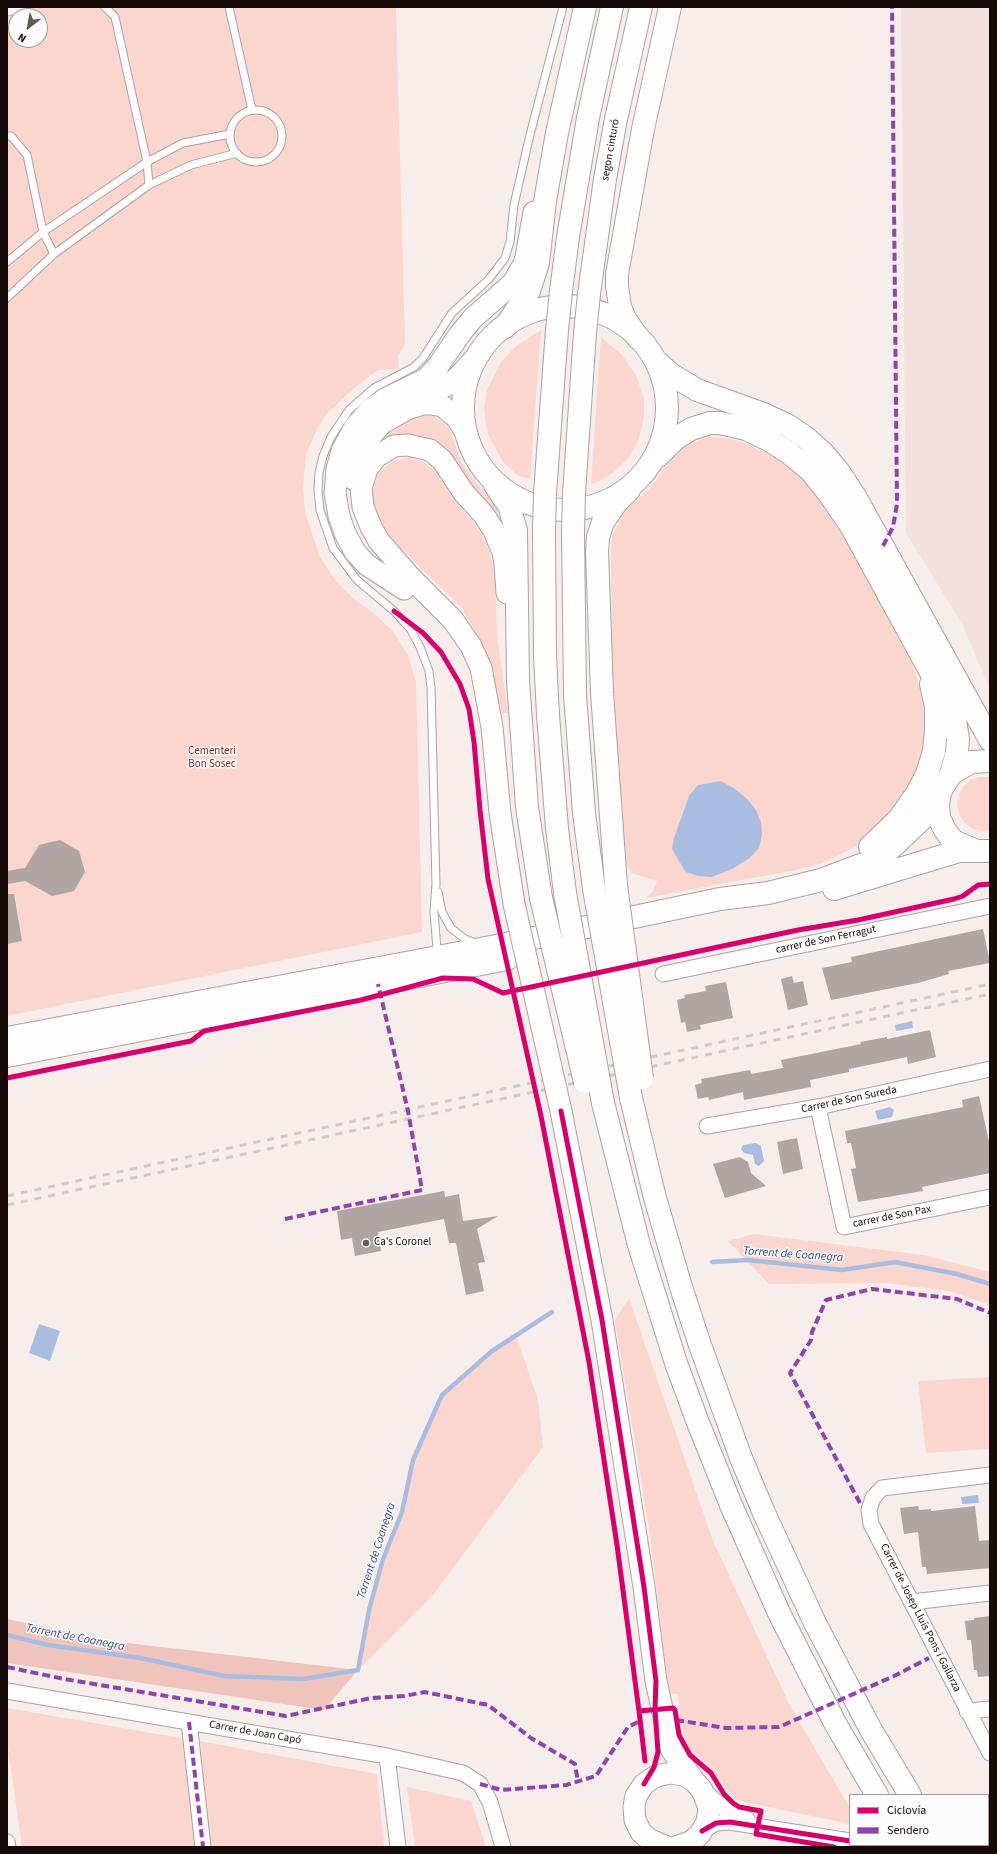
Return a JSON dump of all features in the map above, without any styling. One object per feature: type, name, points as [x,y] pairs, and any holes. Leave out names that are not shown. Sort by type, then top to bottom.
[{"type":"main road","points":[[585,7],[557,133],[535,274],[529,291],[505,326],[491,339],[471,368],[465,386],[462,404],[465,431],[474,457],[483,472],[510,497],[526,504],[554,509],[589,507],[603,504],[629,490]]},
{"type":"main road","points":[[597,1104],[565,894],[557,828],[545,656],[544,532],[545,493],[561,291],[568,237],[588,118],[612,7]]},
{"type":"main road","name":"segon cinturó","points":[[638,1096],[594,889],[584,813],[575,702],[573,533],[574,493],[589,294],[613,134],[641,7]]},
{"type":"main road","points":[[670,7],[643,129],[617,274],[620,306],[624,317],[656,361],[672,375],[697,390],[776,419],[797,431],[823,453],[848,484],[990,740]]},
{"type":"main road","points":[[505,326],[530,312],[543,307],[567,304],[604,313],[625,326],[638,338]]},
{"type":"main road","points":[[654,461],[664,435],[667,416],[665,391],[656,361]]},
{"type":"main road","points":[[720,899],[768,893],[820,880],[866,863],[888,851],[909,833],[925,816],[951,774],[958,739],[956,720],[925,660],[839,508],[819,481],[789,453],[769,440],[746,429],[732,425],[710,423],[690,429],[665,448],[643,476],[616,503],[603,522],[598,537],[597,552],[602,693],[616,885],[638,1096],[663,1228],[700,1345],[741,1458],[789,1569],[842,1678],[909,1794]]},
{"type":"main road","points":[[496,485],[509,506],[516,530],[518,680],[527,807],[541,898],[597,1104],[676,1362],[719,1476],[757,1567],[807,1669],[876,1794]]},
{"type":"main road","points":[[7,1038],[431,958],[720,899],[831,868],[871,847],[895,824],[920,789],[927,774],[934,751],[936,706],[925,660]]},
{"type":"main road","points":[[951,774],[971,762],[990,761]]},
{"type":"main road","points":[[940,792],[938,805],[939,818],[945,830],[954,840],[986,852]]},
{"type":"main road","points":[[7,1056],[442,972],[755,908],[839,888],[959,851],[986,852]]},
{"type":"street","points":[[407,584],[367,565],[355,552],[345,533],[339,516],[335,494],[337,469],[342,451],[351,433],[367,414],[385,399],[419,383],[432,373],[466,325],[509,288],[517,278],[527,254],[539,188],[557,133]]},
{"type":"street","points":[[480,353],[457,378],[446,386],[409,397],[383,410],[362,432],[348,459],[343,492],[350,526],[369,556],[445,610],[471,646],[481,668],[489,713],[502,832],[514,904],[561,1111],[602,1320],[644,1586],[656,1681],[671,1750],[706,1797],[709,1808],[707,1822],[698,1838]]},
{"type":"street","points":[[407,584],[386,562],[364,534],[355,513],[352,498],[353,477],[356,463],[365,443],[379,427],[399,413],[415,406],[431,404],[442,406],[456,417],[465,431]]},
{"type":"street","points":[[407,584],[374,534],[365,513],[361,494],[364,476],[376,457],[394,446],[408,444],[430,450],[442,460],[464,494],[484,515],[494,531],[505,564],[508,630],[518,680]]},
{"type":"street","name":"carrer de Son Ferragut","points":[[663,974],[990,906]]},
{"type":"street","name":"Carrer de Son Sureda","points":[[707,1126],[818,1107],[990,1069]]},
{"type":"street","name":"carrer de Son Pax","points":[[818,1107],[844,1227],[990,1197]]},
{"type":"street","name":"Carrer de Josep Lluís Pons i Gallarza","points":[[990,1475],[888,1487],[879,1490],[869,1510],[871,1524],[967,1712],[990,1753]]},
{"type":"street","points":[[912,1602],[990,1593]]},
{"type":"street","points":[[656,1681],[655,1709],[658,1752],[654,1767],[636,1796],[634,1807],[635,1820],[644,1836],[664,1846],[687,1843],[698,1838],[711,1825],[722,1822],[790,1830],[849,1840]]},
{"type":"street","name":"Carrer de Joan Capó","points":[[7,1691],[387,1756],[463,1773],[480,1784],[490,1802],[503,1847]]},
{"type":"street","points":[[967,1712],[990,1709]]},
{"type":"street","points":[[189,1722],[203,1847]]},
{"type":"street","points":[[387,1756],[398,1847]]},
{"type":"street","points":[[644,1784],[656,1776],[665,1773],[678,1773],[697,1784],[720,1806],[733,1815],[790,1830]]},
{"type":"street","points":[[7,1842],[8,1847]]},
{"type":"lane","points":[[7,12],[28,7]]},
{"type":"lane","points":[[105,7],[115,18],[147,162],[150,185]]},
{"type":"lane","points":[[229,7],[252,110]]},
{"type":"lane","points":[[431,958],[437,949],[434,912],[436,884],[431,688],[429,671],[420,647],[408,627],[394,612],[357,580],[333,548],[320,510],[318,490],[319,474],[323,456],[331,437],[349,410],[374,388],[414,367],[423,358],[452,313],[489,279],[505,258],[510,242],[514,205],[563,7]]},
{"type":"lane","points":[[252,110],[261,110],[276,120],[282,136],[280,145],[276,152],[261,161],[244,159],[237,153],[230,141],[231,127],[239,115],[252,110]]},
{"type":"lane","points":[[7,262],[43,232],[147,162],[183,143],[230,134]]},
{"type":"lane","points":[[7,136],[11,136],[27,155],[43,232],[54,254]]},
{"type":"lane","points":[[7,298],[54,254],[150,185],[191,166],[237,153]]},
{"type":"lane","points":[[436,884],[442,912],[451,928],[465,939],[491,946]]},
{"type":"shaded area","points":[[901,7],[990,7],[990,689],[962,624],[906,533]]},
{"type":"shaded area","points":[[7,1619],[110,1641],[358,1670],[324,1710],[7,1663]]},
{"type":"green space","name":"Cementeri Bon Sosec","points":[[7,7],[396,7],[405,346],[398,355],[399,369],[378,370],[355,387],[326,415],[315,433],[306,455],[303,486],[305,513],[320,557],[336,581],[354,599],[372,612],[392,630],[408,655],[416,682],[422,932],[7,1016]]},
{"type":"green space","points":[[541,330],[530,479],[517,475],[503,462],[489,436],[486,427],[484,408],[487,390],[501,362],[516,346]]},
{"type":"green space","points":[[601,337],[621,354],[636,375],[644,398],[644,419],[638,441],[628,458],[614,472],[598,482],[591,484]]},
{"type":"green space","points":[[424,415],[435,417],[448,426],[463,465],[495,505],[503,529],[458,467],[374,443],[377,439],[404,420]]},
{"type":"green space","points":[[708,437],[732,439],[745,443],[770,455],[795,472],[819,498],[856,558],[910,657],[925,703],[926,736],[919,768],[901,802],[873,833],[855,847],[823,863],[801,869],[646,898],[653,891],[657,881],[631,873],[624,857],[612,660],[612,537],[622,514],[651,487],[672,458],[690,443]]},
{"type":"green space","points":[[409,457],[422,461],[434,470],[450,494],[479,530],[490,551],[495,576],[497,635],[508,713],[502,713],[488,660],[475,631],[461,607],[401,549],[386,532],[377,516],[372,500],[373,489],[378,474],[391,462]]},
{"type":"green space","points":[[979,777],[990,777],[989,831],[980,831],[971,828],[964,822],[959,814],[957,804],[963,787],[970,780]]},
{"type":"green space","points":[[754,1234],[923,1255],[990,1272],[990,1305],[949,1291],[886,1283],[769,1284],[728,1241]]},
{"type":"green space","points":[[629,1298],[713,1541],[791,1708],[849,1806],[849,1824],[735,1800],[708,1765],[690,1750],[681,1726],[678,1694],[669,1693],[650,1535],[615,1320]]},
{"type":"green space","points":[[516,1335],[538,1400],[543,1447],[433,1595],[358,1670],[369,1610],[383,1559],[402,1512],[413,1460],[442,1395],[492,1351]]},
{"type":"green space","points":[[990,1377],[990,1449],[926,1453],[918,1381]]},
{"type":"green space","points":[[7,1708],[187,1739],[197,1847],[22,1847],[7,1741]]},
{"type":"green space","points":[[200,1741],[377,1774],[384,1847],[209,1847]]},
{"type":"green space","points":[[407,1787],[471,1801],[486,1847],[415,1847]]},
{"type":"water","points":[[721,781],[735,789],[747,799],[756,810],[761,822],[762,835],[759,848],[750,858],[732,869],[712,877],[698,876],[686,872],[679,861],[672,849],[674,838],[689,796],[698,785]]},
{"type":"water","points":[[912,1021],[913,1028],[896,1031],[895,1025]]},
{"type":"water","points":[[890,1107],[894,1110],[892,1117],[878,1120],[875,1111]]},
{"type":"water","points":[[756,1143],[761,1146],[764,1161],[759,1166],[755,1164],[753,1155],[744,1153],[741,1149],[743,1145]]},
{"type":"water","points":[[39,1324],[60,1331],[50,1361],[29,1353]]},
{"type":"water","points":[[978,1495],[979,1503],[962,1504],[961,1497]]},
{"type":"building","points":[[60,840],[79,851],[85,872],[74,891],[52,896],[25,881],[7,884],[7,871],[25,868],[39,845]]},
{"type":"building","points":[[7,894],[14,894],[22,941],[7,944]]},
{"type":"building","points":[[983,929],[990,963],[948,971],[949,974],[918,983],[831,1000],[822,968],[852,962],[851,957]]},
{"type":"building","points":[[792,976],[794,983],[803,981],[808,1005],[788,1010],[781,979]]},
{"type":"building","points":[[726,982],[733,1018],[700,1025],[701,1029],[687,1032],[685,1022],[681,1023],[677,1000],[685,998],[684,995],[706,991],[705,986]]},
{"type":"building","points":[[930,1030],[936,1057],[908,1064],[907,1057],[849,1069],[849,1072],[810,1080],[811,1087],[744,1100],[743,1092],[709,1100],[708,1097],[698,1099],[695,1085],[702,1083],[701,1079],[750,1070],[751,1074],[783,1068],[781,1060],[861,1044],[860,1042],[887,1037],[887,1039]]},
{"type":"building","points":[[979,1096],[990,1146],[990,1173],[922,1187],[923,1191],[858,1202],[851,1169],[856,1168],[851,1143],[847,1143],[845,1131],[963,1107],[962,1100]]},
{"type":"building","points":[[797,1138],[803,1169],[783,1174],[777,1142]]},
{"type":"building","points":[[740,1157],[748,1162],[751,1173],[766,1186],[725,1198],[713,1164]]},
{"type":"building","name":"Ca's Coronel","points":[[444,1191],[445,1197],[459,1194],[463,1221],[498,1216],[477,1229],[485,1262],[478,1263],[484,1291],[466,1295],[456,1243],[449,1243],[444,1219],[378,1232],[381,1251],[355,1256],[352,1238],[341,1240],[337,1211]]},
{"type":"building","points":[[918,1506],[919,1510],[931,1509],[931,1511],[975,1506],[979,1541],[990,1540],[990,1568],[927,1574],[926,1567],[922,1567],[918,1532],[904,1534],[900,1508]]},
{"type":"building","points":[[990,1616],[990,1676],[978,1677],[977,1670],[974,1670],[971,1640],[967,1640],[965,1621]]},
{"type":"waterway","name":"Torrent de Coanegra","points":[[712,1262],[748,1260],[842,1270],[895,1262],[957,1274],[990,1284]]},
{"type":"waterway","name":"Torrent de Coanegra","points":[[7,1635],[48,1645],[140,1658],[225,1676],[303,1679],[358,1670],[369,1610],[383,1559],[402,1512],[413,1460],[442,1395],[492,1351],[552,1312]]},
{"type":"railway","points":[[7,1196],[990,984]]},
{"type":"railway","points":[[7,1205],[990,994]]},
{"type":"marked path","points":[[883,546],[893,527],[897,504],[892,7]]},
{"type":"marked path","points":[[285,1219],[422,1190],[408,1111],[378,984]]},
{"type":"marked path","points":[[860,1503],[790,1373],[811,1340],[812,1332],[826,1300],[872,1289],[957,1299],[990,1313]]},
{"type":"marked path","points":[[676,1720],[726,1728],[779,1727],[894,1676],[929,1658]]},
{"type":"marked path","points":[[7,1667],[64,1679],[286,1716],[371,1698],[404,1696],[425,1692],[488,1705],[531,1738],[575,1764],[578,1782]]},
{"type":"marked path","points":[[480,1784],[501,1790],[566,1785],[596,1776],[628,1727],[640,1721]]},
{"type":"marked path","points":[[189,1722],[203,1847]]},
{"type":"cycle path","points":[[394,611],[423,633],[441,652],[460,684],[469,709],[474,742],[488,879],[541,1116],[589,1362],[617,1545],[639,1711],[673,1708],[675,1710],[679,1735],[690,1755],[711,1773],[724,1794],[733,1803],[739,1807],[761,1811],[756,1834],[834,1847]]},
{"type":"cycle path","points":[[7,1078],[191,1041],[204,1031],[361,1000],[443,978],[473,979],[503,993],[798,930],[858,920],[954,899],[963,896],[978,885],[990,884]]},
{"type":"cycle path","points":[[561,1111],[602,1320],[644,1587],[656,1681],[655,1709],[658,1752],[654,1767],[644,1784]]},
{"type":"cycle path","points":[[639,1711],[645,1761]]},
{"type":"cycle path","points":[[702,1831],[716,1823],[730,1822],[849,1841]]},
{"type":"place","name":"Ca's Coronel","points":[[366,1243]]}]
